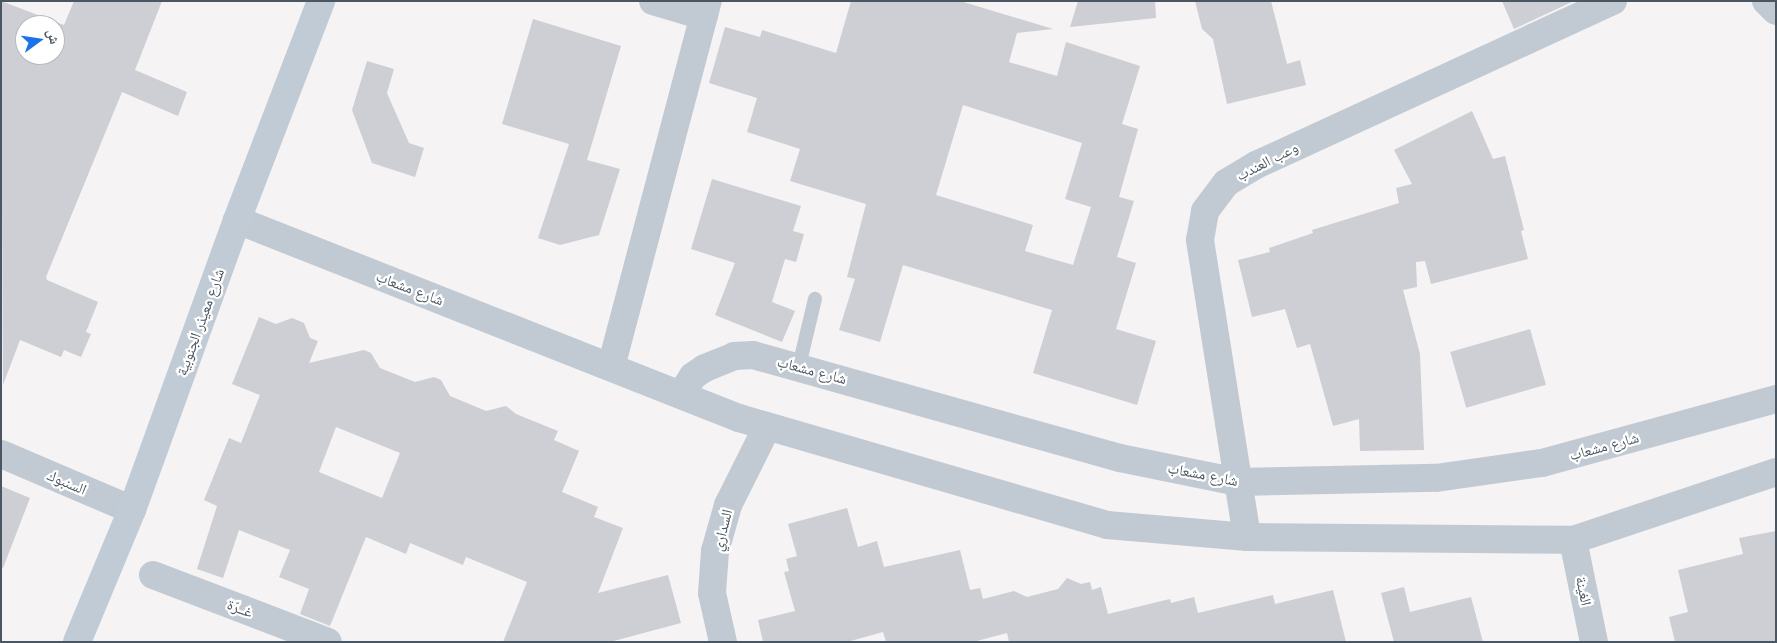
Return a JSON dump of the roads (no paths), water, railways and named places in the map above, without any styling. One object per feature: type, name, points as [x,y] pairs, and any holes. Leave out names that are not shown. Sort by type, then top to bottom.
[{"type":"street","name":"شارع معيذر الجنوبية","points":[[77,642],[132,510],[237,220],[321,1]]},
{"type":"street","points":[[611,366],[706,9],[653,1]]},
{"type":"street","name":"وعب العندب","points":[[1247,537],[1200,240],[1205,211],[1226,183],[1256,165],[1613,1]]},
{"type":"street","points":[[1766,1],[1776,11]]},
{"type":"street","name":"شارع مشعاب","points":[[237,220],[767,427],[1107,525],[1247,537],[1574,540],[1776,472]]},
{"type":"street","name":"شارع مشعاب","points":[[681,395],[693,376],[734,356],[753,355],[799,366],[1120,458],[1238,482],[1436,478],[1542,463],[1776,399]]},
{"type":"street","name":"السداري","points":[[723,642],[712,594],[715,551],[728,505],[767,427]]},
{"type":"street","name":"السنبوك","points":[[1,454],[132,510]]},
{"type":"street","name":"الغينة","points":[[1574,540],[1594,642]]},
{"type":"street","name":"غــرّة","points":[[153,575],[328,642]]},
{"type":"lane","points":[[799,366],[815,299]]}]
